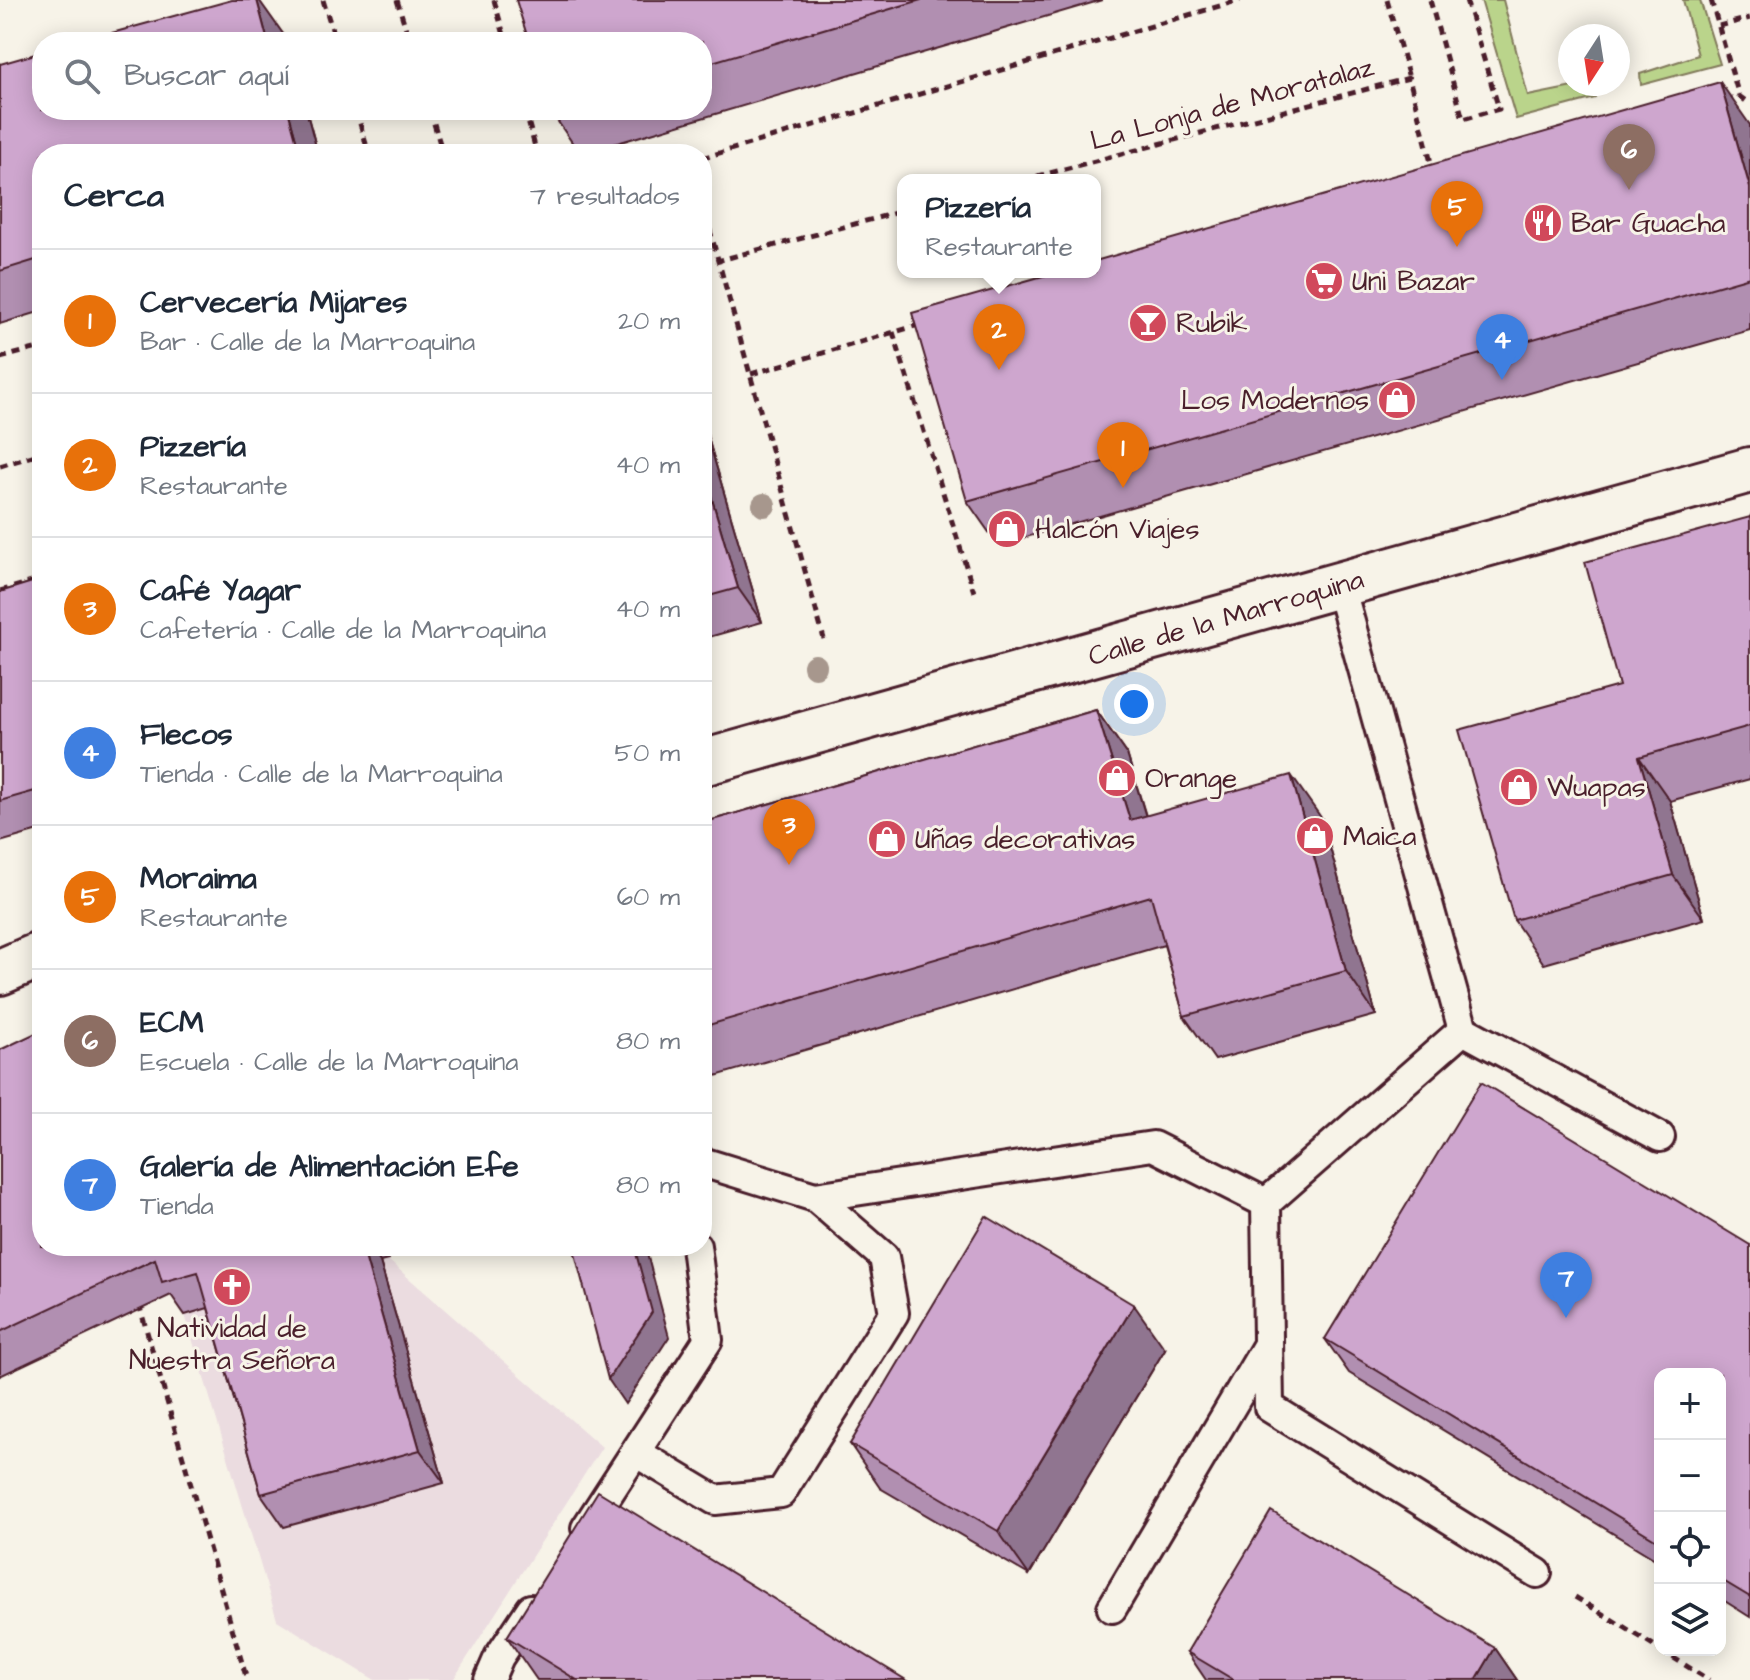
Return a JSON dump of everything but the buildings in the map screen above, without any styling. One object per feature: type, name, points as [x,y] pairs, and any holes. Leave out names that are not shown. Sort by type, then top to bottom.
[{"type":"street","name":"Calle de la Marroquina","points":[[712,760],[1750,470]]},
{"type":"street","points":[[0,972],[32,958]]},
{"type":"lane","points":[[1340,586],[1463,1030],[1660,1137]]},
{"type":"lane","points":[[1463,1030],[1266,1203],[1269,1407],[1537,1573]]},
{"type":"lane","points":[[815,1197],[1153,1146],[1266,1203]]},
{"type":"lane","points":[[637,1453],[715,1500],[781,1493],[894,1313],[884,1257],[815,1197],[712,1165]]},
{"type":"lane","points":[[568,1555],[708,1340],[697,1256]]},
{"type":"lane","points":[[1112,1608],[1267,1346]]},
{"type":"lane","points":[[489,1680],[499,1657],[542,1593]]},
{"type":"path","points":[[323,0],[333,32]]},
{"type":"path","points":[[397,0],[407,32]]},
{"type":"path","points":[[494,0],[503,32]]},
{"type":"path","points":[[712,155],[1240,0]]},
{"type":"path","points":[[1387,0],[1409,78]]},
{"type":"path","points":[[1430,0],[1463,119],[1499,109],[1466,0]]},
{"type":"path","points":[[1711,0],[1739,96],[1750,104]]},
{"type":"path","points":[[1719,26],[1750,18]]},
{"type":"path","name":"La Lonja de Moratalaz","points":[[1046,174],[1409,78],[1435,176]]},
{"type":"path","points":[[1724,100],[1739,96]]},
{"type":"path","points":[[359,120],[366,144]]},
{"type":"path","points":[[433,120],[440,144]]},
{"type":"path","points":[[528,120],[534,144]]},
{"type":"path","points":[[712,262],[897,213]]},
{"type":"path","points":[[712,234],[824,639]]},
{"type":"path","points":[[751,374],[923,323]]},
{"type":"path","points":[[893,332],[974,592]]},
{"type":"path","points":[[0,358],[32,350]]},
{"type":"path","points":[[0,466],[32,456]]},
{"type":"path","points":[[0,591],[32,582]]},
{"type":"path","points":[[136,1291],[247,1680]]},
{"type":"path","points":[[1537,1573],[1654,1646]]},
{"type":"path","points":[[1670,1656],[1709,1680]]},
{"type":"shaded area","points":[[388,1260],[602,1447],[453,1680],[375,1680],[277,1620],[185,1315]]},
{"type":"green space","points":[[1481,0],[1503,0],[1528,96],[1558,90],[1558,96],[1595,98],[1516,119]]},
{"type":"green space","points":[[1683,0],[1700,0],[1720,64],[1641,85],[1640,74],[1698,55]]},
{"type":"place","name":"ECM","points":[[1629,190]]},
{"type":"place","name":"Bar Guacha","points":[[1543,223]]},
{"type":"place","name":"Moraima","points":[[1457,247]]},
{"type":"place","name":"Uni Bazar","points":[[1324,281]]},
{"type":"place","name":"Rubik","points":[[1148,323]]},
{"type":"place","name":"Pizzería","points":[[999,370]]},
{"type":"place","name":"Flecos","points":[[1502,380]]},
{"type":"place","name":"Los Modernos","points":[[1397,400]]},
{"type":"place","name":"Cervecería Mijares","points":[[1123,488]]},
{"type":"place","name":"Halcón Viajes","points":[[1007,529]]},
{"type":"place","name":"Orange","points":[[1117,778]]},
{"type":"place","name":"Wuapas","points":[[1519,787]]},
{"type":"place","name":"Maica","points":[[1315,836]]},
{"type":"place","name":"Uñas decorativas","points":[[887,839]]},
{"type":"place","name":"Café Yagar","points":[[789,865]]},
{"type":"place","name":"Natividad de Nuestra Señora","points":[[232,1287]]},
{"type":"place","name":"Galería de Alimentación Efe","points":[[1566,1318]]}]
